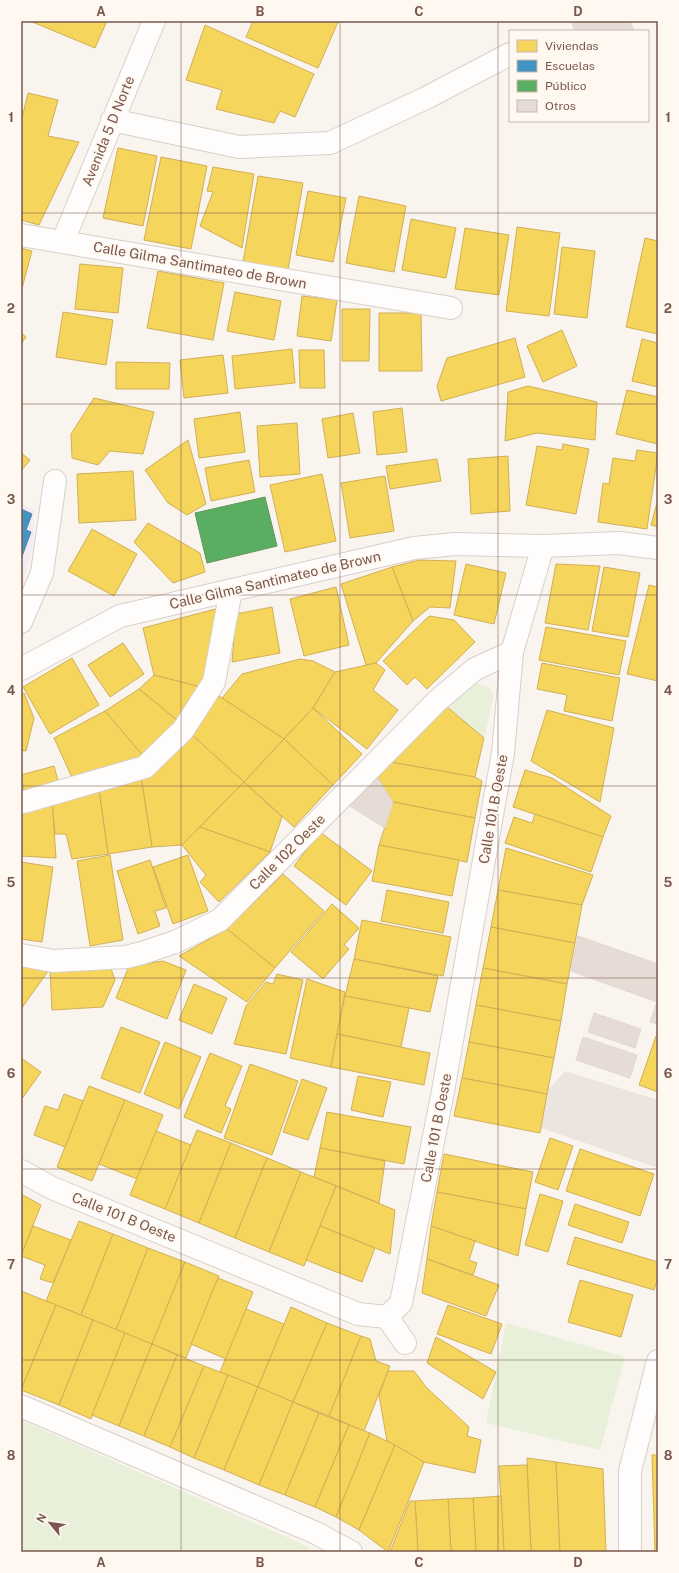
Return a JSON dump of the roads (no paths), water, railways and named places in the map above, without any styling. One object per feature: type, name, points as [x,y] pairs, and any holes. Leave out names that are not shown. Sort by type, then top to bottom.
[{"type":"street","name":"Avenida 5 D Norte","points":[[63,241],[154,21]]},
{"type":"street","points":[[112,120],[239,147],[330,143],[426,98],[509,55]]},
{"type":"street","name":"Calle Gilma Santimateo de Brown","points":[[21,235],[451,308]]},
{"type":"street","points":[[21,622],[42,573],[55,482]]},
{"type":"street","points":[[543,546],[619,543],[658,548]]},
{"type":"street","name":"Calle Gilma Santimateo de Brown","points":[[22,665],[120,616],[414,548],[455,544],[543,546]]},
{"type":"street","name":"Calle 101 B Oeste","points":[[21,1171],[52,1188],[358,1314],[387,1317],[400,1303],[404,1290],[443,1091],[503,753],[512,652],[543,546]]},
{"type":"street","points":[[24,802],[145,767],[183,730],[214,682],[231,590]]},
{"type":"street","name":"Calle 102 Oeste","points":[[21,955],[53,961],[126,957],[142,954],[175,942],[220,920],[436,701],[475,669],[512,652]]},
{"type":"street","points":[[387,1317],[405,1343]]},
{"type":"street","points":[[630,1552],[630,1471],[658,1361]]},
{"type":"street","points":[[21,1406],[316,1532],[351,1552]]}]
